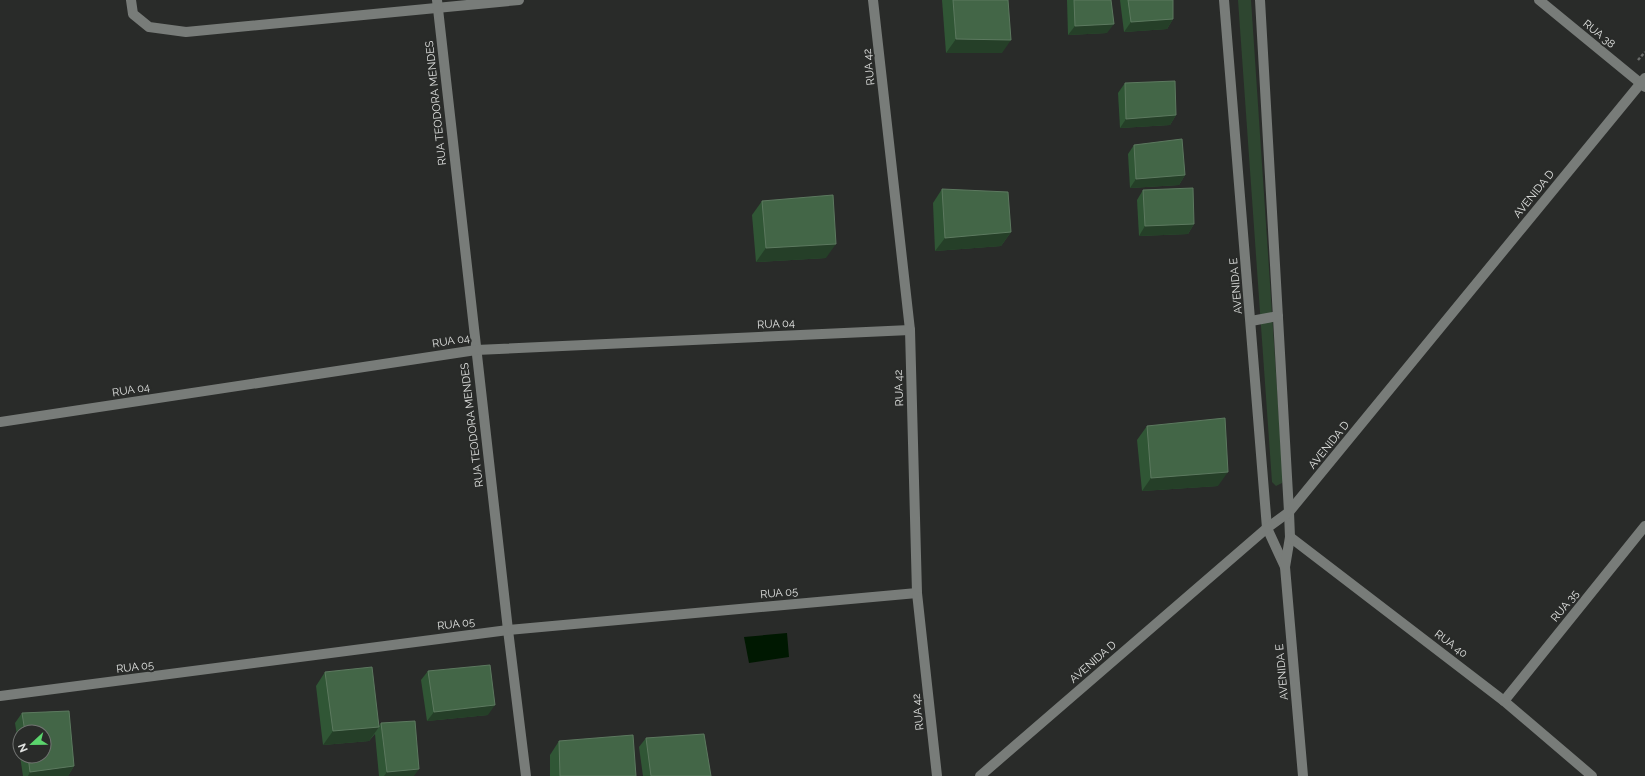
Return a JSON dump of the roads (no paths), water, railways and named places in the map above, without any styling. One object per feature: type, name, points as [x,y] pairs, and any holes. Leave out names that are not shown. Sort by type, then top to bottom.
[{"type":"street","points":[[131,0],[133,14],[149,27],[186,32],[437,4],[519,0]]},
{"type":"street","name":"RUA 42","points":[[873,0],[910,330],[917,593],[937,776]]},
{"type":"street","name":"AVENIDA E","points":[[1224,0],[1267,528],[1285,567]]},
{"type":"street","name":"AVENIDA E","points":[[1260,0],[1289,512],[1290,537],[1285,567],[1303,776]]},
{"type":"street","name":"RUA 38","points":[[1539,0],[1644,83]]},
{"type":"street","name":"RUA TEODORA MENDES","points":[[437,4],[526,776]]},
{"type":"street","name":"AVENIDA D","points":[[980,776],[1267,528],[1289,512],[1644,83]]},
{"type":"street","points":[[1250,321],[1278,316]]},
{"type":"street","name":"RUA 04","points":[[0,422],[476,350],[910,330]]},
{"type":"street","name":"RUA 35","points":[[1504,701],[1645,526]]},
{"type":"street","name":"RUA 40","points":[[1290,537],[1504,701],[1592,776]]},
{"type":"street","name":"RUA 05","points":[[0,696],[508,630],[917,593]]}]
